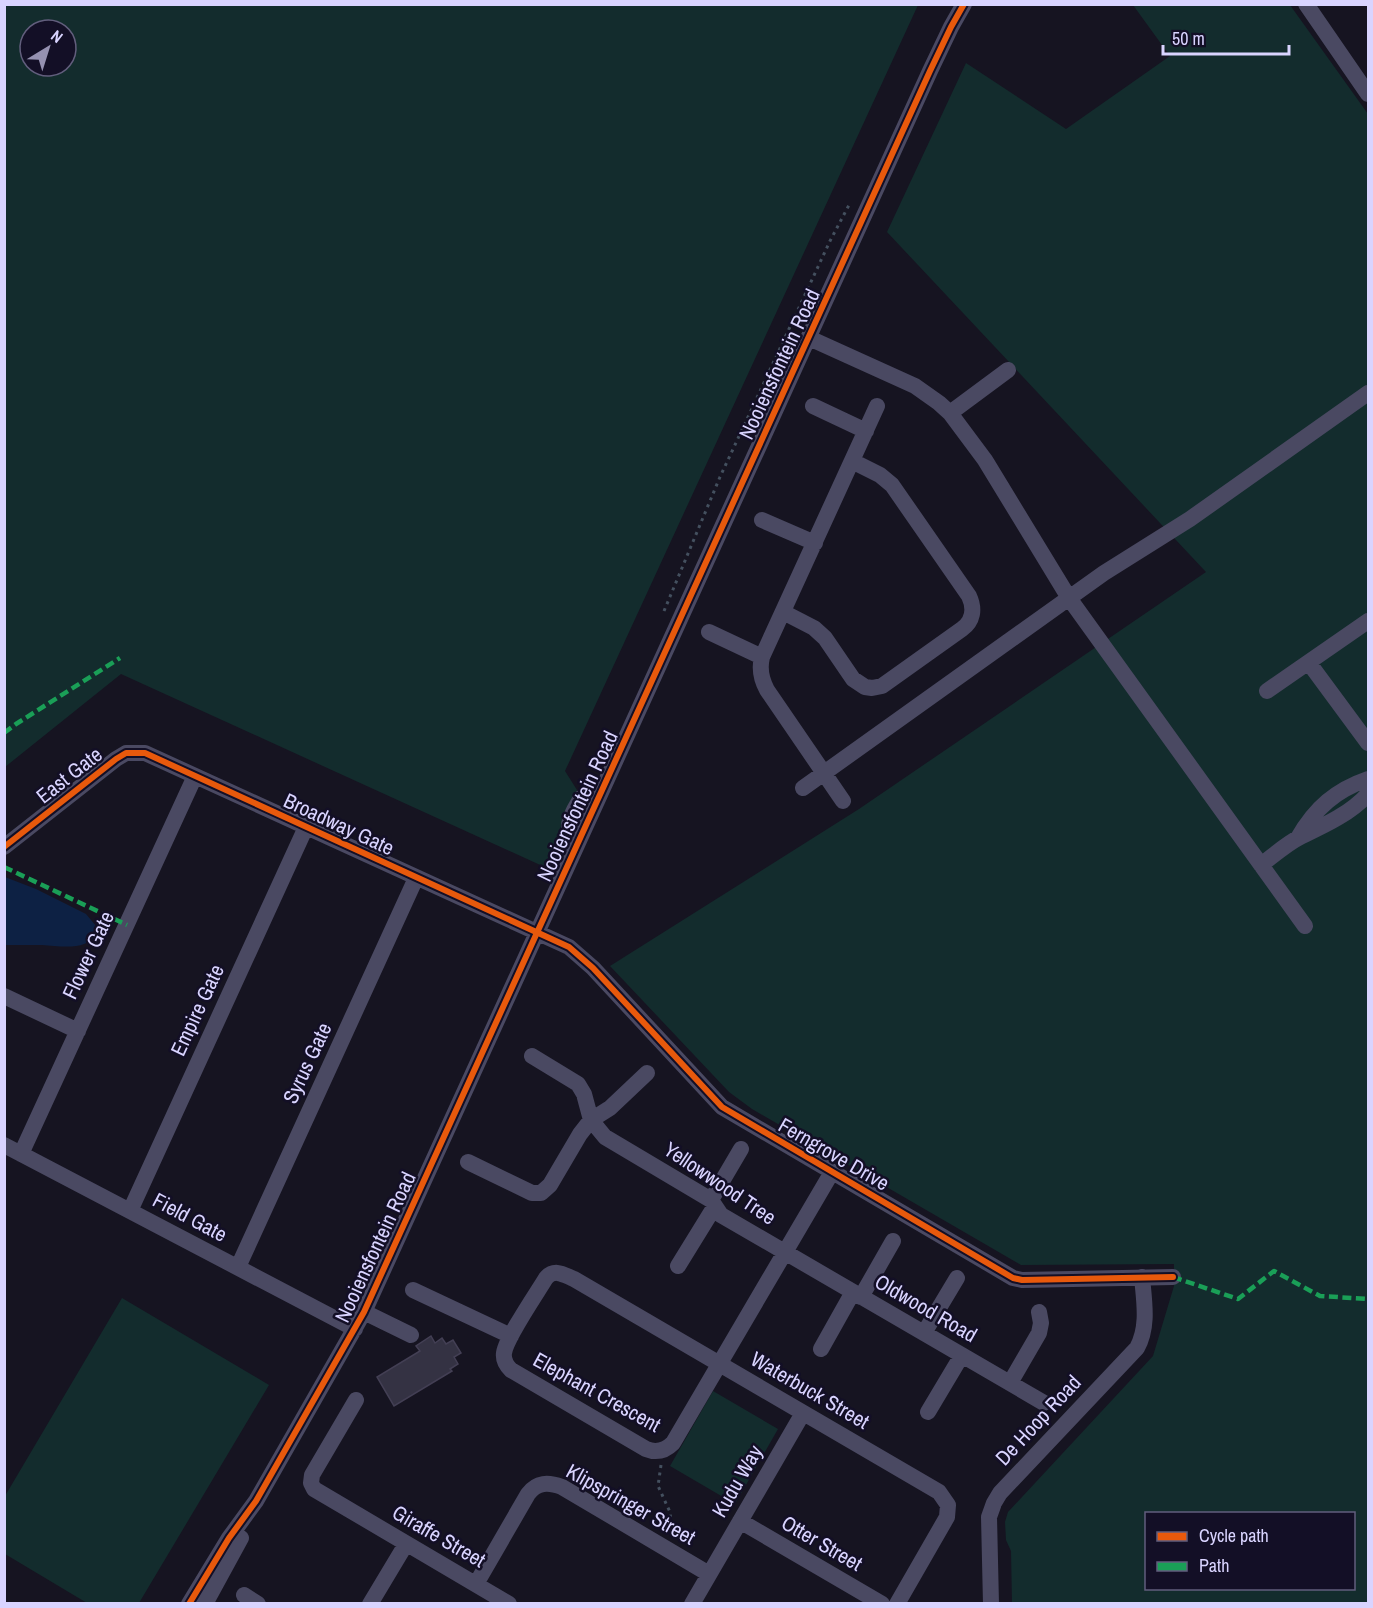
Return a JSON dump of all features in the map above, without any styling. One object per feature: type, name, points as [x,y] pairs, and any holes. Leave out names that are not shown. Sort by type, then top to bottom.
[{"type":"street","name":"Nooiensfontein Road","points":[[189,1604],[229,1538],[256,1501],[364,1312],[947,36],[964,4]]},
{"type":"street","points":[[1306,4],[1368,94]]},
{"type":"street","points":[[809,338],[915,386],[950,413],[985,460],[1070,598],[1305,926]]},
{"type":"street","points":[[950,413],[1008,370]]},
{"type":"street","points":[[804,788],[1104,573],[1190,519],[1368,393]]},
{"type":"street","points":[[813,406],[866,431]]},
{"type":"street","points":[[843,801],[763,682],[760,665],[877,406]]},
{"type":"street","points":[[783,612],[814,628],[825,638],[853,679],[865,687],[872,688],[887,683],[962,630],[970,621],[973,609],[969,597],[895,490],[880,475],[852,461]]},
{"type":"street","points":[[762,520],[815,543]]},
{"type":"street","points":[[1267,691],[1368,621]]},
{"type":"street","points":[[709,632],[762,657]]},
{"type":"street","points":[[1309,663],[1368,743]]},
{"type":"street","name":"Broadway Gate","points":[[126,753],[145,753],[538,932]]},
{"type":"street","name":"East Gate","points":[[4,847],[126,753]]},
{"type":"street","name":"Flower Gate","points":[[21,1154],[195,776]]},
{"type":"street","points":[[1298,838],[1310,818],[1332,797],[1348,786],[1368,779]]},
{"type":"street","points":[[1261,865],[1298,838],[1344,814],[1368,794]]},
{"type":"street","name":"Empire Gate","points":[[130,1210],[306,827]]},
{"type":"street","name":"Syrus Gate","points":[[238,1268],[416,878]]},
{"type":"street","name":"Ferngrove Drive","points":[[538,932],[569,947],[583,958],[718,1104],[1018,1279],[1173,1278]]},
{"type":"street","points":[[4,996],[78,1031]]},
{"type":"street","name":"Yellowwood Tree","points":[[532,1056],[578,1084],[584,1094],[591,1120],[605,1137],[713,1203],[721,1215],[785,1252]]},
{"type":"street","points":[[468,1162],[532,1193],[542,1193],[550,1185],[580,1134],[591,1120],[610,1108],[647,1073]]},
{"type":"street","name":"Field Gate","points":[[4,1145],[355,1329]]},
{"type":"street","points":[[678,1266],[741,1149]]},
{"type":"street","name":"Elephant Crescent","points":[[546,1278],[505,1347],[504,1358],[511,1370],[646,1449],[662,1451],[673,1443],[831,1172]]},
{"type":"street","points":[[821,1348],[893,1241]]},
{"type":"street","name":"Oldwood Road","points":[[785,1252],[1044,1403]]},
{"type":"street","name":"Waterbuck Street","points":[[546,1278],[558,1272],[574,1279],[939,1492],[947,1501],[949,1512],[897,1604]]},
{"type":"street","name":"De Hoop Road","points":[[991,1604],[989,1516],[991,1510],[1000,1493],[1137,1348],[1145,1323],[1142,1277]]},
{"type":"street","points":[[924,1333],[957,1278]]},
{"type":"street","points":[[413,1290],[511,1336]]},
{"type":"street","points":[[364,1312],[411,1335]]},
{"type":"street","points":[[1010,1383],[1039,1333],[1041,1323],[1039,1312]]},
{"type":"street","points":[[928,1412],[962,1355]]},
{"type":"street","name":"Giraffe Street","points":[[356,1400],[311,1479],[316,1491],[509,1604]]},
{"type":"street","name":"Kudu Way","points":[[692,1604],[803,1413]]},
{"type":"street","name":"Klipspringer Street","points":[[476,1584],[528,1494],[542,1483],[562,1487],[709,1574]]},
{"type":"street","name":"Nooiensfontein Road","points":[[205,1604],[249,1522],[256,1501]]},
{"type":"street","name":"Otter Street","points":[[740,1521],[882,1604]]},
{"type":"street","points":[[370,1604],[406,1544]]},
{"type":"path","points":[[662,1451],[658,1486],[672,1520],[672,1542],[669,1550]]},
{"type":"green space","points":[[5,5],[918,5],[565,771],[577,790],[560,829],[560,843],[549,869],[121,674],[5,767]]},
{"type":"green space","points":[[1133,5],[1290,5],[1368,114],[1368,1603],[1012,1603],[1011,1551],[1006,1540],[1005,1522],[1008,1512],[1153,1356],[1174,1286],[1174,1264],[1021,1265],[752,1109],[729,1092],[610,966],[859,809],[1206,572],[887,232],[966,63],[1066,129],[1170,56]]},
{"type":"green space","points":[[122,1298],[269,1385],[139,1603],[87,1603],[5,1554],[5,1496]]},
{"type":"green space","points":[[713,1391],[778,1429],[735,1504],[670,1466]]},
{"type":"water","points":[[5,877],[36,889],[86,914],[98,932],[87,943],[73,946],[5,945]]},
{"type":"building","points":[[431,1336],[435,1343],[442,1338],[446,1344],[453,1340],[461,1353],[454,1357],[458,1364],[450,1369],[452,1371],[394,1406],[377,1377],[420,1351],[416,1346]]},
{"type":"marked path","points":[[4,733],[120,658]]},
{"type":"marked path","points":[[4,867],[127,925]]},
{"type":"marked path","points":[[1173,1277],[1238,1299],[1274,1271],[1320,1296],[1368,1299]]},
{"type":"cycle path","points":[[189,1604],[229,1538],[256,1501],[364,1312],[930,71],[964,4]]},
{"type":"cycle path","points":[[4,847],[116,759],[126,753],[145,753],[569,947],[593,968],[722,1107],[1013,1278],[1022,1280],[1173,1277]]}]
